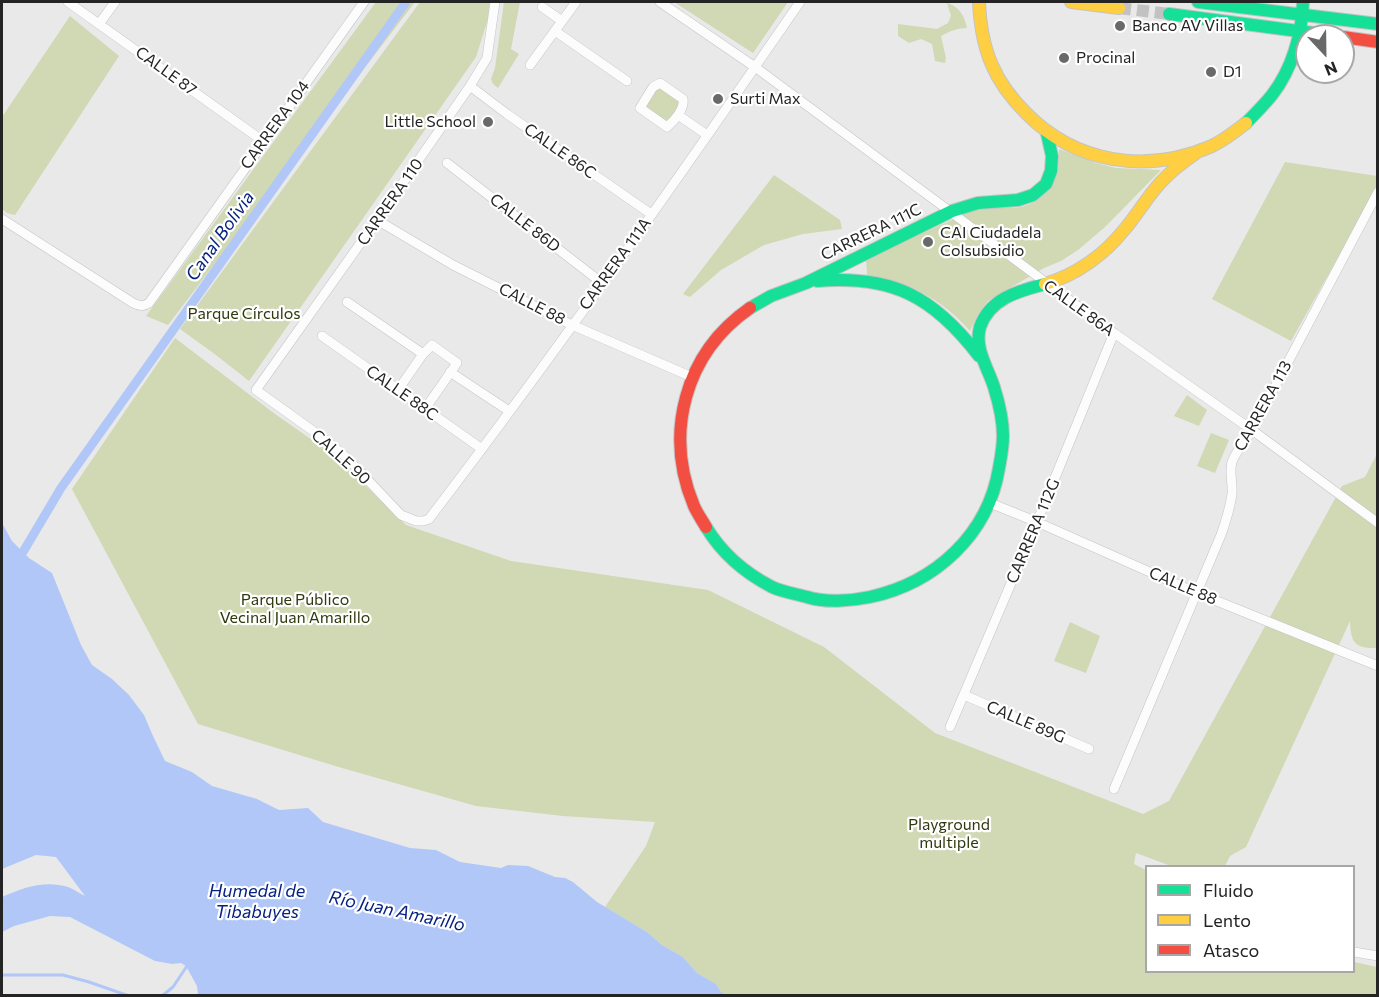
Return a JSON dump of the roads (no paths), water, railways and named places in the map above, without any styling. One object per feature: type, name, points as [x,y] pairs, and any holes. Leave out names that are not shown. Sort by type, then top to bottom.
[{"type":"street","name":"CALLE 87","points":[[68,2],[263,141]]},
{"type":"street","points":[[99,24],[115,2]]},
{"type":"street","name":"CARRERA 104","points":[[2,219],[133,303],[145,306],[364,2]]},
{"type":"street","name":"CARRERA 110","points":[[256,390],[471,86],[487,58],[495,2]]},
{"type":"street","points":[[530,65],[576,2]]},
{"type":"street","name":"CALLE 86A","points":[[660,2],[754,67],[1047,284],[1252,430],[1377,523]]},
{"type":"street","name":"CARRERA 111A","points":[[423,521],[429,519],[482,449],[800,2]]},
{"type":"street","points":[[979,2],[980,23],[988,56],[1002,86],[1022,112],[1047,134],[1069,147],[1118,161],[1138,163],[1177,159],[1221,141],[1244,125],[1264,106],[1281,83],[1295,50]]},
{"type":"street","points":[[1071,2],[1118,6]]},
{"type":"street","points":[[1173,2],[1170,14],[1295,30]]},
{"type":"street","points":[[1198,2],[1377,24]]},
{"type":"street","points":[[1301,24],[1303,2]]},
{"type":"street","points":[[542,7],[562,21]]},
{"type":"street","points":[[1240,23],[1242,7]]},
{"type":"street","points":[[555,31],[627,81]]},
{"type":"street","points":[[1355,39],[1377,42]]},
{"type":"street","points":[[662,83],[683,99],[684,104],[678,115],[667,127],[641,110],[640,107],[655,85],[662,83]]},
{"type":"street","name":"CALLE 86C","points":[[471,86],[507,114],[651,214]]},
{"type":"street","points":[[678,115],[707,135]]},
{"type":"street","name":"CARRERA 111C","points":[[982,360],[994,387],[1001,416],[1003,445],[999,475],[990,503],[969,538],[948,560],[923,579],[895,592],[868,599],[840,601],[806,598],[773,587],[746,571],[723,551],[704,526],[690,499],[681,469],[679,438],[682,407],[692,377],[704,354],[719,334],[738,316],[767,297],[807,282],[949,212],[979,202],[1027,198],[1040,190],[1053,168],[1047,134]]},
{"type":"street","points":[[982,360],[978,338],[981,323],[990,308],[1018,291],[1063,279],[1095,258],[1117,238],[1163,180],[1176,167],[1196,153]]},
{"type":"street","name":"CALLE 86D","points":[[447,163],[602,283]]},
{"type":"street","name":"CARRERA 113","points":[[1114,789],[1197,593],[1228,513],[1232,497],[1230,470],[1233,460],[1252,430],[1377,192]]},
{"type":"street","name":"CALLE 88","points":[[377,220],[453,265],[572,325],[692,377]]},
{"type":"street","points":[[807,282],[856,279],[904,291],[949,319],[967,338],[982,360]]},
{"type":"street","points":[[347,302],[423,354]]},
{"type":"street","name":"CARRERA 112G","points":[[950,727],[1114,333]]},
{"type":"street","name":"CALLE 88C","points":[[322,336],[482,449]]},
{"type":"street","points":[[398,390],[432,345],[457,363],[424,409]]},
{"type":"street","points":[[450,372],[509,411]]},
{"type":"street","name":"CALLE 90","points":[[256,390],[346,457],[401,515],[416,521],[423,521]]},
{"type":"street","name":"CALLE 88","points":[[990,503],[1197,593],[1377,666]]},
{"type":"street","name":"CALLE 89G","points":[[964,695],[1089,748]]},
{"type":"street","points":[[1355,952],[1377,956]]},
{"type":"water","name":"Humedal de Tibabuyes","points":[[2,523],[12,541],[29,558],[52,573],[81,645],[92,665],[129,695],[144,715],[165,761],[192,772],[212,786],[257,799],[279,810],[308,808],[323,822],[410,848],[436,850],[460,862],[501,868],[508,865],[528,866],[555,877],[565,878],[597,902],[683,957],[697,973],[716,984],[721,992],[727,995],[198,995],[197,986],[186,966],[181,963],[155,961],[70,917],[50,916],[14,926],[2,932],[2,897],[26,888],[51,884],[68,887],[85,896],[56,857],[36,855],[2,869]]},
{"type":"waterway","name":"Canal Bolivia","points":[[23,552],[61,488],[406,2]]},
{"type":"waterway","points":[[162,996],[173,987],[189,963]]},
{"type":"waterway","points":[[2,975],[63,975],[129,996]]},
{"type":"tunnel","points":[[1119,8],[1169,14]]},
{"type":"place","name":"Banco AV Villas","points":[[1120,26]]},
{"type":"place","name":"Procinal","points":[[1064,58]]},
{"type":"place","name":"D1","points":[[1211,72]]},
{"type":"place","name":"Surti Max","points":[[718,99]]},
{"type":"place","name":"Little School","points":[[488,122]]},
{"type":"place","name":"CAI Ciudadela Colsubsidio","points":[[928,242]]},
{"type":"park label","name":"Parque Círculos","points":[[244,314]]},
{"type":"park label","name":"Parque Público Vecinal Juan Amarillo","points":[[295,609]]},
{"type":"park label","name":"Playground multiple","points":[[949,834]]},
{"type":"water label","name":"Río Juan Amarillo","points":[[397,911]]}]
